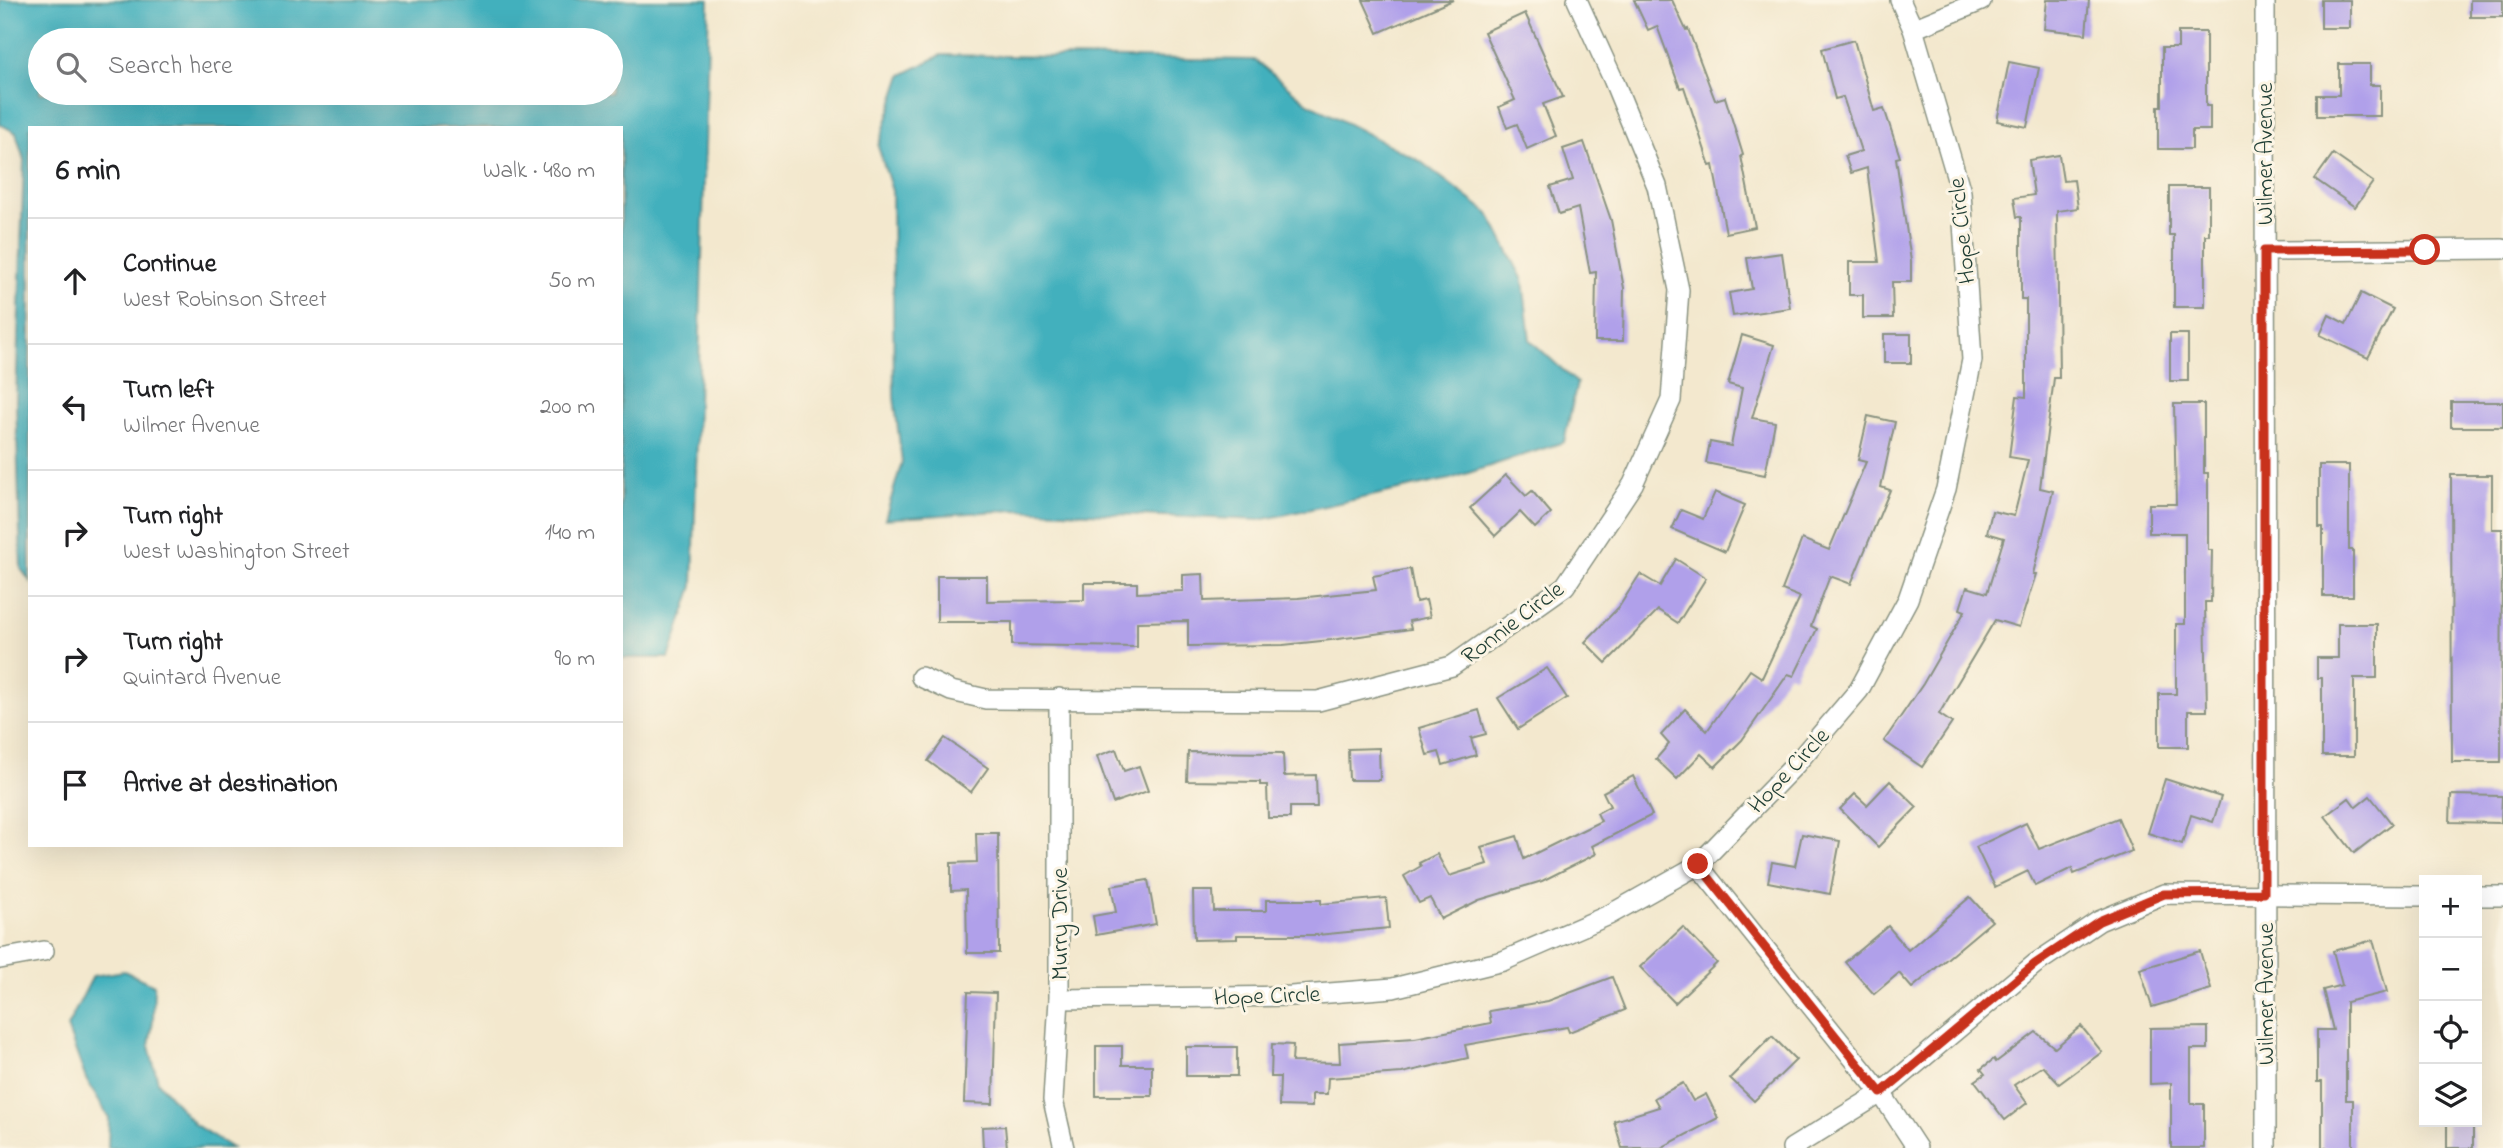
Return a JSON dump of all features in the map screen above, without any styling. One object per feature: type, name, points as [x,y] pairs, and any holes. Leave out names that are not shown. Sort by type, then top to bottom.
[{"type":"street","name":"Ronnie Circle","points":[[921,677],[951,691],[986,699],[1318,701],[1452,666],[1565,586],[1633,484],[1671,400],[1679,290],[1657,186],[1577,0]]},
{"type":"street","name":"Hope Circle","points":[[1059,999],[1291,996],[1393,988],[1503,961],[1609,915],[1698,864],[1795,765],[1859,690],[1908,599],[1946,489],[1972,360],[1961,192],[1913,29],[1900,0]]},
{"type":"street","name":"Wilmer Avenue","points":[[2265,0],[2266,1148]]},
{"type":"street","points":[[1913,29],[1980,1]]},
{"type":"street","points":[[2264,251],[2503,249]]},
{"type":"street","name":"Murry Drive","points":[[1059,698],[1059,999],[1054,1100],[1064,1148]]},
{"type":"street","points":[[1698,864],[1881,1093],[1917,1148]]},
{"type":"street","points":[[1792,1148],[1881,1093],[2035,964],[2099,921],[2164,894],[2419,896]]},
{"type":"street","points":[[2482,896],[2503,895]]},
{"type":"street","points":[[0,959],[44,951]]},
{"type":"water","points":[[0,0],[709,0],[693,586],[669,658],[623,658],[623,126],[28,126],[28,578],[21,569],[16,400],[24,160],[16,133],[0,124]]},
{"type":"water","points":[[941,55],[1255,60],[1308,103],[1420,161],[1489,214],[1523,280],[1530,340],[1577,383],[1564,442],[1450,479],[1260,520],[1014,510],[885,519],[902,462],[894,397],[892,191],[878,146],[902,75]]},
{"type":"water","points":[[124,971],[154,985],[149,1046],[158,1082],[194,1124],[232,1148],[108,1148],[109,1118],[86,1079],[67,1027],[93,976]]},
{"type":"building","points":[[1363,0],[1453,0],[1378,33]]},
{"type":"building","points":[[1634,0],[1672,0],[1686,30],[1688,29],[1715,100],[1725,97],[1743,155],[1741,156],[1755,227],[1726,233],[1713,165],[1710,166],[1684,87],[1680,88],[1657,26],[1648,30]]},
{"type":"building","points":[[2047,0],[2089,0],[2086,34],[2044,29]]},
{"type":"building","points":[[2321,0],[2350,0],[2350,28],[2321,28]]},
{"type":"building","points":[[2470,0],[2503,0],[2503,17],[2470,17]]},
{"type":"building","points":[[1525,13],[1563,97],[1543,104],[1556,136],[1527,149],[1517,124],[1507,128],[1499,107],[1515,100],[1484,32]]},
{"type":"building","points":[[2178,32],[2206,32],[2206,106],[2210,106],[2210,130],[2192,130],[2192,149],[2158,149],[2158,106],[2162,106],[2162,48],[2178,48]]},
{"type":"building","points":[[1854,40],[1874,111],[1884,108],[1900,157],[1896,158],[1911,261],[1911,282],[1892,282],[1893,318],[1863,318],[1863,295],[1849,295],[1849,262],[1879,262],[1867,168],[1851,173],[1845,156],[1861,151],[1843,97],[1835,99],[1822,49]]},
{"type":"building","points":[[2009,62],[2039,68],[2027,127],[1997,121]]},
{"type":"building","points":[[2339,64],[2370,64],[2370,85],[2380,85],[2380,116],[2317,116],[2317,95],[2339,95]]},
{"type":"building","points":[[1584,142],[1611,220],[1624,288],[1623,341],[1595,341],[1596,272],[1590,273],[1578,208],[1559,214],[1550,187],[1573,180],[1563,149]]},
{"type":"building","points":[[2333,154],[2373,182],[2355,207],[2315,179]]},
{"type":"building","points":[[2059,155],[2063,181],[2074,180],[2078,208],[2057,211],[2059,378],[2054,378],[2040,488],[2053,491],[2033,574],[2036,574],[2019,627],[1995,620],[1939,714],[1952,723],[1922,767],[1884,741],[1923,684],[1965,611],[1960,609],[1967,587],[1987,593],[2004,538],[1987,533],[1992,511],[2014,516],[2028,460],[2009,457],[2017,396],[2026,397],[2026,299],[2021,299],[2021,217],[2017,217],[2014,198],[2034,195],[2029,160]]},
{"type":"building","points":[[2169,187],[2209,187],[2209,235],[2205,235],[2205,307],[2174,307],[2174,235],[2169,235]]},
{"type":"building","points":[[1782,253],[1790,308],[1733,316],[1729,293],[1752,289],[1747,258]]},
{"type":"building","points":[[2361,293],[2393,309],[2368,358],[2320,335],[2329,315],[2346,324]]},
{"type":"building","points":[[1884,334],[1911,334],[1911,363],[1884,363]]},
{"type":"building","points":[[2170,334],[2188,334],[2188,381],[2170,381]]},
{"type":"building","points":[[1742,335],[1774,345],[1752,418],[1775,422],[1765,475],[1706,463],[1710,442],[1731,446],[1742,388],[1728,384]]},
{"type":"building","points":[[2451,402],[2503,402],[2503,427],[2451,427]]},
{"type":"building","points":[[2174,404],[2204,404],[2204,473],[2208,473],[2208,550],[2212,550],[2211,602],[2205,602],[2207,711],[2188,711],[2188,747],[2159,747],[2159,694],[2176,694],[2176,624],[2185,624],[2185,533],[2149,533],[2149,504],[2176,504]]},
{"type":"building","points":[[1868,416],[1895,422],[1881,487],[1890,490],[1851,584],[1830,576],[1811,626],[1817,629],[1794,676],[1788,674],[1742,740],[1715,767],[1701,754],[1677,779],[1656,759],[1669,744],[1661,735],[1685,709],[1707,731],[1750,670],[1762,678],[1800,597],[1782,590],[1802,539],[1829,550],[1866,462],[1858,460]]},
{"type":"building","points":[[2319,465],[2349,465],[2349,550],[2353,550],[2353,596],[2323,596],[2323,527],[2319,527]]},
{"type":"building","points":[[1506,475],[1526,496],[1532,491],[1551,513],[1535,528],[1520,512],[1495,536],[1470,508]]},
{"type":"building","points":[[2451,475],[2492,475],[2492,529],[2502,529],[2501,762],[2452,762]]},
{"type":"building","points":[[1715,492],[1745,505],[1725,552],[1672,529],[1681,510],[1703,519]]},
{"type":"building","points":[[1676,559],[1706,578],[1678,623],[1658,610],[1606,663],[1585,642],[1619,607],[1640,574],[1660,586]]},
{"type":"building","points":[[1410,569],[1416,602],[1426,600],[1430,617],[1409,621],[1411,629],[1331,640],[1283,645],[1188,646],[1188,621],[1137,622],[1137,647],[1012,645],[1012,622],[937,622],[937,576],[987,576],[987,601],[1084,600],[1084,583],[1137,583],[1137,593],[1183,591],[1183,575],[1203,574],[1204,601],[1298,598],[1376,590],[1373,576]]},
{"type":"building","points":[[2338,624],[2377,624],[2377,678],[2354,678],[2354,756],[2322,756],[2322,678],[2317,678],[2317,658],[2338,658]]},
{"type":"building","points":[[1547,668],[1567,698],[1518,729],[1498,698]]},
{"type":"building","points":[[1479,710],[1486,734],[1471,738],[1476,755],[1443,765],[1439,752],[1427,755],[1419,728]]},
{"type":"building","points":[[945,738],[988,768],[971,792],[928,761]]},
{"type":"building","points":[[1379,748],[1380,780],[1349,780],[1348,749]]},
{"type":"building","points":[[1116,749],[1124,771],[1139,766],[1148,791],[1113,803],[1097,756]]},
{"type":"building","points":[[1188,752],[1283,753],[1284,776],[1316,775],[1317,807],[1290,807],[1290,818],[1268,818],[1267,785],[1260,785],[1260,782],[1187,781]]},
{"type":"building","points":[[1633,776],[1652,815],[1592,846],[1596,854],[1542,881],[1479,900],[1441,919],[1430,898],[1419,903],[1404,876],[1421,866],[1419,863],[1437,854],[1449,876],[1487,864],[1481,847],[1517,836],[1524,859],[1601,821],[1597,813],[1610,806],[1603,792]]},
{"type":"building","points":[[2165,779],[2221,797],[2213,822],[2191,815],[2182,844],[2148,833]]},
{"type":"building","points":[[1890,781],[1917,807],[1878,847],[1840,809],[1855,794],[1867,805]]},
{"type":"building","points":[[2451,795],[2502,796],[2501,823],[2450,822]]},
{"type":"building","points":[[2370,796],[2392,824],[2354,853],[2325,816],[2349,798],[2356,807]]},
{"type":"building","points":[[2118,818],[2132,851],[2074,874],[2072,868],[2035,886],[2028,871],[1995,887],[1976,847],[2026,823],[2039,849]]},
{"type":"building","points":[[976,833],[998,833],[999,953],[967,953],[966,890],[951,891],[951,863],[977,862]]},
{"type":"building","points":[[1802,834],[1840,841],[1830,894],[1768,882],[1772,862],[1795,866]]},
{"type":"building","points":[[1148,880],[1156,924],[1096,935],[1093,916],[1116,912],[1111,886]]},
{"type":"building","points":[[1193,891],[1213,891],[1214,911],[1266,911],[1266,900],[1321,900],[1321,904],[1386,898],[1389,928],[1317,935],[1237,935],[1237,939],[1194,940]]},
{"type":"building","points":[[1970,897],[1992,921],[1912,988],[1899,973],[1874,994],[1845,962],[1888,926],[1908,950]]},
{"type":"building","points":[[1683,927],[1717,963],[1675,1003],[1640,967]]},
{"type":"building","points":[[2373,940],[2387,992],[2346,1002],[2346,1100],[2353,1100],[2353,1148],[2322,1148],[2322,1082],[2317,1082],[2317,1030],[2333,1030],[2323,990],[2342,985],[2333,951]]},
{"type":"building","points":[[2200,951],[2211,989],[2152,1007],[2140,969]]},
{"type":"building","points":[[1612,977],[1625,1010],[1569,1032],[1567,1027],[1465,1045],[1468,1058],[1402,1073],[1328,1078],[1327,1094],[1312,1094],[1312,1107],[1279,1106],[1280,1077],[1271,1077],[1272,1044],[1293,1045],[1292,1062],[1340,1063],[1339,1043],[1415,1038],[1491,1023],[1489,1011],[1548,1001]]},
{"type":"building","points":[[968,992],[996,993],[993,1104],[964,1103]]},
{"type":"building","points":[[2081,1026],[2102,1052],[2059,1084],[2043,1066],[2014,1085],[2027,1103],[2005,1120],[1975,1081],[1985,1074],[1981,1069],[1994,1059],[1996,1062],[2036,1032],[2055,1048]]},
{"type":"building","points":[[2208,1027],[2208,1049],[2191,1049],[2191,1104],[2204,1104],[2204,1148],[2171,1148],[2171,1083],[2150,1084],[2150,1028]]},
{"type":"building","points":[[1772,1036],[1796,1060],[1754,1101],[1730,1078]]},
{"type":"building","points":[[1096,1046],[1122,1046],[1122,1065],[1152,1065],[1152,1096],[1096,1096]]},
{"type":"building","points":[[1186,1047],[1237,1047],[1237,1076],[1186,1076]]},
{"type":"building","points":[[1683,1083],[1693,1101],[1706,1094],[1718,1118],[1661,1148],[1622,1148],[1614,1121],[1659,1107],[1654,1098]]},
{"type":"building","points":[[1005,1126],[1007,1148],[983,1148],[982,1127]]},
{"type":"building","points":[[2447,1127],[2473,1127],[2473,1148],[2447,1148]]},
{"type":"route","points":[[1698,864],[1881,1093],[2035,964],[2099,921],[2164,894],[2264,893],[2264,251],[2425,250]]}]
